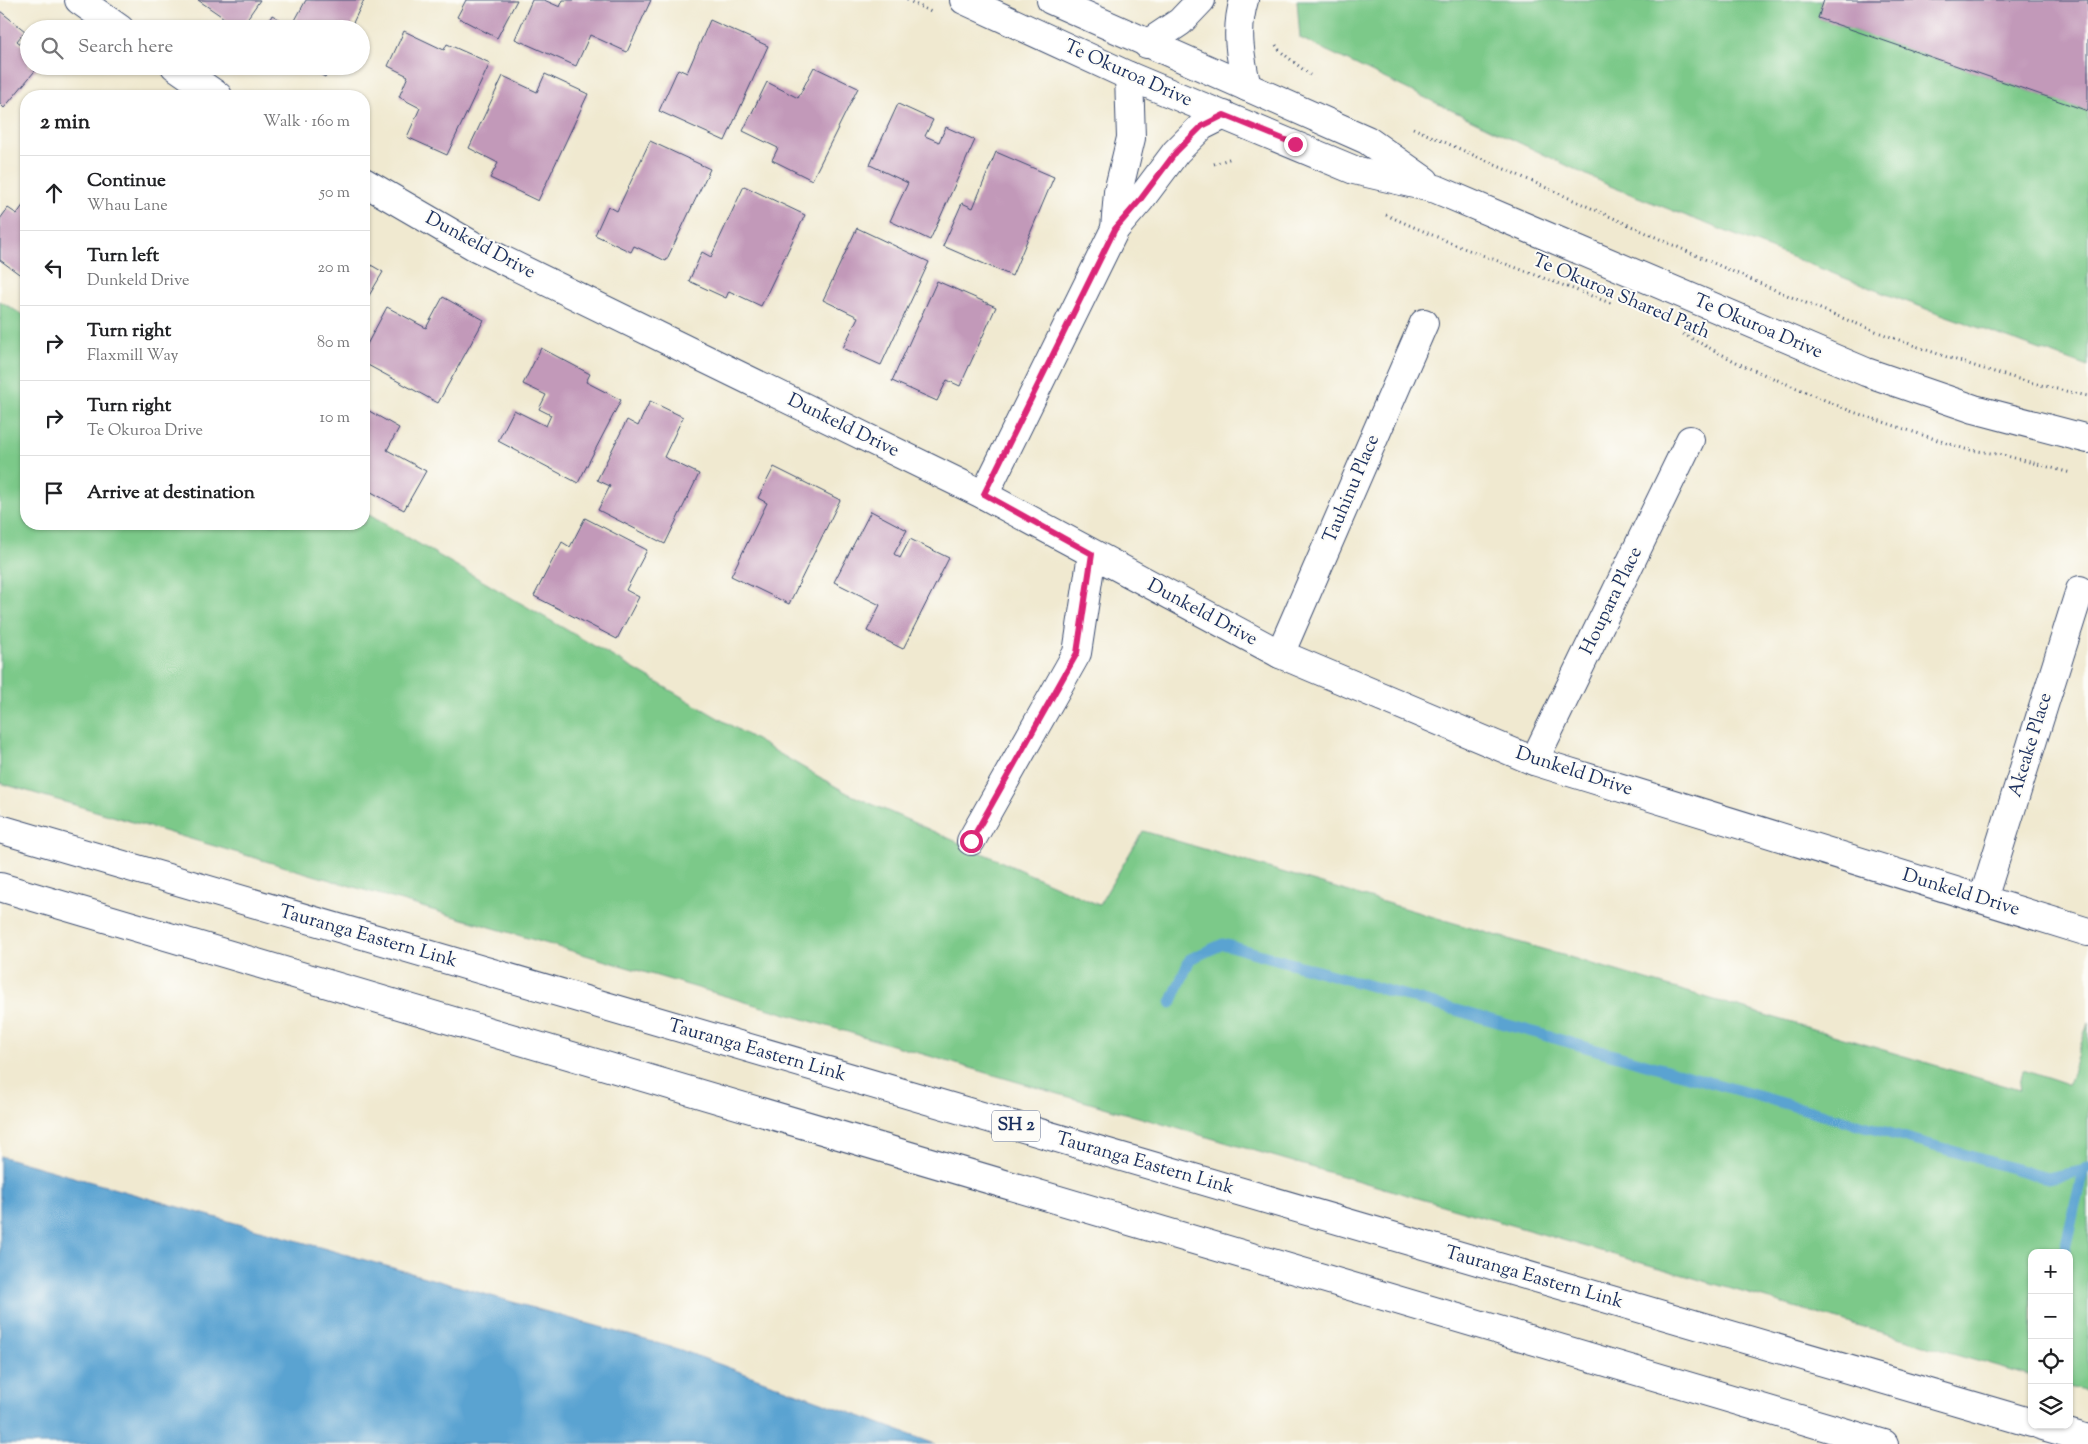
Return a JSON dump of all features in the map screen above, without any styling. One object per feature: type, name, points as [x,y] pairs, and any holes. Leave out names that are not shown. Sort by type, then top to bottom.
[{"type":"main road","points":[[79,0],[107,20]]},
{"type":"main road","name":"Te Okuroa Drive","points":[[964,0],[1129,76],[1354,170],[1436,189],[1866,372],[1974,409],[2088,439]]},
{"type":"main road","name":"Te Okuroa Drive","points":[[1051,0],[1367,140],[1436,189]]},
{"type":"main road","points":[[1147,44],[1180,22],[1201,0]]},
{"type":"main road","points":[[1241,10],[1242,64],[1247,87]]},
{"type":"main road","points":[[187,75],[209,90]]},
{"type":"main road","points":[[1115,229],[1118,192],[1131,138],[1129,76]]},
{"type":"main road","points":[[984,494],[1115,229],[1140,200],[1176,152],[1202,126],[1224,115]]},
{"type":"main road","name":"Dunkeld Drive","points":[[370,185],[474,246],[984,494],[1280,654],[1534,761],[2088,932]]},
{"type":"main road","name":"Tauhinu Place","points":[[1280,654],[1424,323]]},
{"type":"main road","name":"Houpara Place","points":[[1534,761],[1690,440]]},
{"type":"main road","points":[[971,841],[1077,653],[1092,554]]},
{"type":"main road","name":"Akeake Place","points":[[1983,900],[2080,590]]},
{"type":"main road","name":"Tauranga Eastern Link","points":[[0,829],[2028,1422]]},
{"type":"main road","points":[[0,887],[1884,1444]]},
{"type":"main road","points":[[2054,1429],[2088,1439]]},
{"type":"path","points":[[907,0],[939,16]]},
{"type":"path","points":[[1241,10],[1267,30],[1280,51],[1317,80]]},
{"type":"path","points":[[1409,126],[1808,305],[1886,336],[2005,375],[2088,396]]},
{"type":"path","points":[[1208,169],[1221,161],[1238,156]]},
{"type":"path","name":"Te Okuroa Shared Path","points":[[1380,212],[1458,246],[1621,308]]},
{"type":"path","name":"Te Okuroa Shared Path","points":[[1682,333],[1742,365],[1853,412],[1965,449],[2003,455],[2078,474]]},
{"type":"green space","points":[[1297,0],[1822,0],[1818,18],[2088,111],[2088,367],[1883,293],[1610,186],[1300,38]]},
{"type":"green space","points":[[0,301],[20,313],[20,530],[370,530],[370,515],[847,793],[1099,905],[1143,831],[2019,1090],[2023,1070],[2068,1085],[2088,1022],[2088,1392],[2073,1388],[2073,1249],[2028,1249],[2028,1375],[1052,1092],[0,783]]},
{"type":"water","points":[[0,1156],[681,1350],[935,1444],[0,1444]]},
{"type":"building","points":[[198,0],[260,0],[246,20],[227,20]]},
{"type":"building","points":[[306,0],[364,0],[354,20],[295,20]]},
{"type":"building","points":[[466,0],[517,0],[497,38],[457,17]]},
{"type":"building","points":[[532,0],[544,0],[560,7],[563,0],[651,0],[627,52],[590,35],[576,66],[515,39]]},
{"type":"building","points":[[1824,0],[2088,0],[2088,111],[1818,18]]},
{"type":"building","points":[[0,11],[20,27],[20,37],[17,41],[20,44],[20,75],[32,75],[4,108],[0,104]]},
{"type":"building","points":[[272,15],[281,20],[270,20]]},
{"type":"building","points":[[710,20],[768,46],[725,141],[659,111],[678,69],[687,73]]},
{"type":"building","points":[[404,31],[444,50],[447,44],[490,63],[447,155],[407,137],[420,108],[399,97],[408,76],[388,66]]},
{"type":"building","points":[[814,67],[858,88],[812,180],[772,160],[778,148],[743,131],[767,82],[798,98]]},
{"type":"building","points":[[545,74],[588,94],[538,201],[490,178],[498,163],[469,148],[503,76],[537,92]]},
{"type":"building","points":[[898,104],[933,120],[925,136],[939,142],[946,127],[975,140],[930,240],[890,221],[908,183],[870,165]]},
{"type":"building","points":[[650,141],[710,169],[666,261],[634,246],[631,252],[595,235],[608,206],[617,211]]},
{"type":"building","points":[[996,152],[1054,177],[1012,276],[943,246],[962,203],[973,208]]},
{"type":"building","points":[[744,186],[805,215],[761,306],[729,291],[726,298],[689,281],[702,252],[711,257]]},
{"type":"building","points":[[8,208],[17,214],[20,210],[20,275],[0,260],[0,219]]},
{"type":"building","points":[[857,228],[929,262],[881,365],[843,348],[858,317],[823,300]]},
{"type":"building","points":[[370,264],[383,272],[370,294]]},
{"type":"building","points":[[937,281],[996,307],[960,386],[947,380],[937,401],[892,381]]},
{"type":"building","points":[[443,297],[484,320],[438,403],[370,366],[370,339],[387,307],[426,328]]},
{"type":"building","points":[[541,348],[590,374],[586,382],[621,400],[578,483],[498,441],[514,410],[546,426],[551,415],[539,409],[546,395],[523,384]]},
{"type":"building","points":[[650,401],[683,417],[664,457],[699,474],[665,544],[598,510],[610,486],[597,480],[627,420],[638,426]]},
{"type":"building","points":[[370,411],[399,428],[387,450],[426,471],[404,510],[370,491]]},
{"type":"building","points":[[774,467],[840,500],[789,604],[731,576],[767,503],[758,498]]},
{"type":"building","points":[[871,511],[907,530],[894,554],[900,558],[910,539],[949,558],[903,649],[867,631],[880,605],[834,582]]},
{"type":"building","points":[[585,518],[647,550],[626,590],[639,597],[617,639],[534,596],[562,542],[570,547]]},
{"type":"waterway","points":[[1171,1003],[1190,959],[1223,944],[2047,1178],[2083,1171],[2088,1167]]},
{"type":"waterway","points":[[2065,1249],[2083,1171]]},
{"type":"route","points":[[971,841],[1077,653],[1092,554],[984,494],[1115,229],[1140,200],[1176,152],[1202,126],[1224,115],[1295,144]]}]
